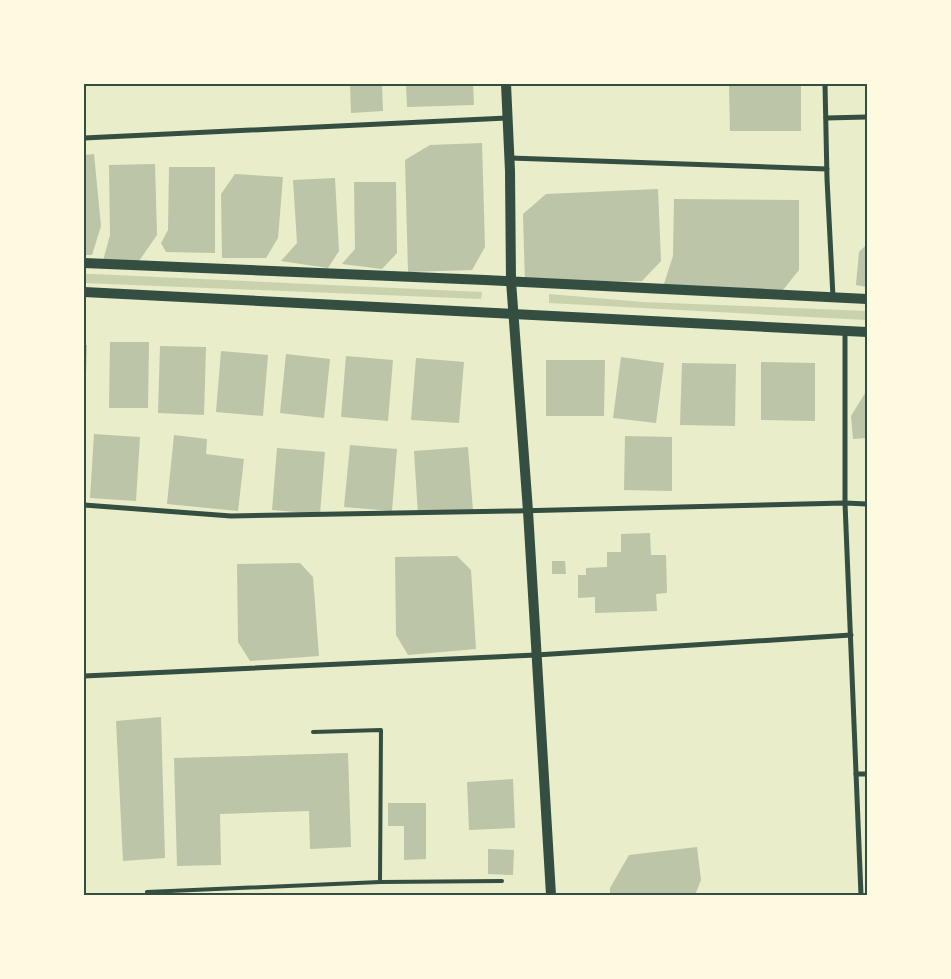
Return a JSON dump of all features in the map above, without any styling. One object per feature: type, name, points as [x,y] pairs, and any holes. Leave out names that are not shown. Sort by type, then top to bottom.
[{"type":"main road","points":[[506,84],[510,158],[511,281],[528,510],[551,895]]},
{"type":"main road","points":[[84,263],[867,298]]},
{"type":"main road","points":[[84,292],[867,332]]},
{"type":"street","points":[[825,84],[833,297]]},
{"type":"street","points":[[826,118],[867,117]]},
{"type":"street","points":[[84,138],[507,118]]},
{"type":"street","points":[[510,158],[827,169]]},
{"type":"street","points":[[845,331],[845,503],[861,895]]},
{"type":"street","points":[[84,505],[230,516],[867,504]]},
{"type":"street","points":[[84,676],[536,654],[851,635]]},
{"type":"street","points":[[856,774],[867,774]]},
{"type":"lane","points":[[313,732],[381,730],[380,882]]},
{"type":"lane","points":[[148,895],[148,892],[380,882],[502,882]]},
{"type":"green space","points":[[84,274],[482,292],[481,299],[84,283]]},
{"type":"green space","points":[[549,294],[643,302],[867,311],[867,320],[549,303]]},
{"type":"building","points":[[350,84],[382,84],[383,111],[351,113]]},
{"type":"building","points":[[406,84],[473,84],[474,105],[407,107]]},
{"type":"building","points":[[729,84],[801,84],[801,131],[730,131]]},
{"type":"building","points":[[482,143],[485,247],[472,270],[408,272],[405,160],[430,145]]},
{"type":"building","points":[[94,154],[101,226],[92,255],[84,255],[84,155]]},
{"type":"building","points":[[155,164],[157,235],[139,261],[103,261],[110,235],[109,165]]},
{"type":"building","points":[[169,167],[215,167],[215,253],[166,252],[161,243],[168,230]]},
{"type":"building","points":[[235,174],[283,177],[278,238],[266,258],[222,258],[221,194]]},
{"type":"building","points":[[335,178],[339,251],[328,268],[281,261],[297,243],[293,180]]},
{"type":"building","points":[[354,182],[396,182],[397,253],[382,269],[342,264],[355,249]]},
{"type":"building","points":[[658,189],[661,261],[642,281],[525,284],[523,214],[546,194]]},
{"type":"building","points":[[674,199],[799,200],[799,270],[783,290],[663,287],[673,256]]},
{"type":"building","points":[[867,244],[867,287],[856,285],[859,252]]},
{"type":"building","points":[[110,342],[149,342],[148,408],[109,408]]},
{"type":"building","points":[[84,345],[87,345],[85,404],[84,404]]},
{"type":"building","points":[[160,346],[206,347],[204,415],[158,413]]},
{"type":"building","points":[[221,351],[268,355],[263,416],[216,412]]},
{"type":"building","points":[[286,354],[330,359],[324,418],[280,413]]},
{"type":"building","points":[[346,356],[393,360],[388,421],[341,417]]},
{"type":"building","points":[[621,357],[664,363],[656,423],[613,418]]},
{"type":"building","points":[[416,358],[464,362],[459,423],[411,420]]},
{"type":"building","points":[[546,360],[605,360],[604,416],[546,416]]},
{"type":"building","points":[[761,362],[815,363],[815,421],[761,420]]},
{"type":"building","points":[[682,363],[736,364],[735,426],[680,425]]},
{"type":"building","points":[[867,390],[867,438],[853,439],[851,416]]},
{"type":"building","points":[[94,434],[140,437],[136,501],[90,498]]},
{"type":"building","points":[[174,435],[207,439],[206,454],[244,459],[238,511],[167,504]]},
{"type":"building","points":[[625,436],[672,437],[672,491],[624,490]]},
{"type":"building","points":[[350,445],[397,449],[392,511],[344,507]]},
{"type":"building","points":[[468,447],[473,511],[418,515],[414,451]]},
{"type":"building","points":[[277,448],[325,452],[320,514],[272,510]]},
{"type":"building","points":[[650,533],[651,555],[666,555],[667,593],[656,594],[657,611],[595,613],[595,597],[578,598],[578,575],[586,575],[586,568],[607,567],[607,552],[621,552],[621,534]]},
{"type":"building","points":[[457,556],[471,570],[476,649],[408,655],[396,635],[395,557]]},
{"type":"building","points":[[552,561],[565,561],[566,574],[552,574]]},
{"type":"building","points":[[300,563],[313,577],[319,656],[250,661],[238,642],[237,564]]},
{"type":"building","points":[[161,717],[165,858],[123,861],[116,721]]},
{"type":"building","points":[[348,753],[351,847],[310,849],[309,811],[220,814],[221,865],[177,866],[174,758]]},
{"type":"building","points":[[513,779],[515,828],[469,830],[467,782]]},
{"type":"building","points":[[388,803],[426,803],[426,859],[404,860],[404,826],[388,826]]},
{"type":"building","points":[[697,847],[701,880],[695,895],[610,895],[610,888],[629,855]]},
{"type":"building","points":[[488,849],[514,850],[513,875],[488,874]]}]
